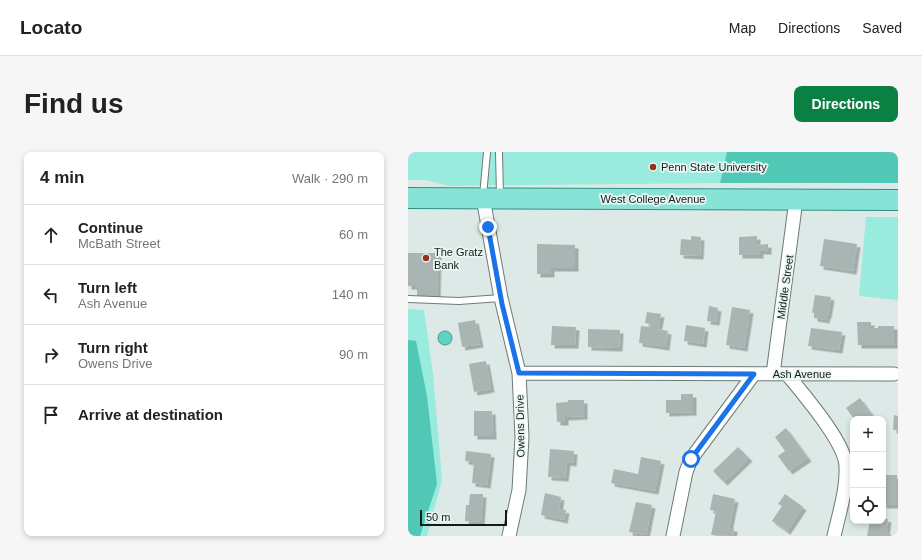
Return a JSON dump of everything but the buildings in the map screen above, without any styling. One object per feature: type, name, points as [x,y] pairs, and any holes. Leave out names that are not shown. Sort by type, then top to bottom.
[{"type":"main road","name":"West College Avenue","points":[[408,198],[898,200]]},
{"type":"street","name":"Owens Drive","points":[[491,198],[501,298],[519,373],[522,437],[519,483],[509,536]]},
{"type":"street","name":"Middle Street","points":[[773,374],[796,200]]},
{"type":"street","name":"Ash Avenue","points":[[519,373],[894,374]]},
{"type":"street","points":[[673,536],[686,472],[691,459],[754,374]]},
{"type":"street","points":[[787,374],[827,426],[845,456],[845,484],[834,536]]},
{"type":"lane","points":[[488,152],[491,198]]},
{"type":"lane","points":[[491,198],[499,152]]},
{"type":"lane","points":[[408,299],[459,301],[501,298]]},
{"type":"shaded area","points":[[408,152],[727,152],[720,183],[449,186],[426,180],[408,180]]},
{"type":"shaded area","points":[[727,152],[898,152],[898,183],[720,183]]},
{"type":"shaded area","points":[[866,217],[898,217],[898,300],[859,296]]},
{"type":"shaded area","points":[[408,309],[424,310],[433,374],[442,480],[427,536],[408,536]]},
{"type":"shaded area","points":[[445,331],[450,333],[452,338],[450,343],[445,345],[440,343],[438,338],[440,333]]},
{"type":"shaded area","points":[[408,340],[416,341],[427,396],[437,484],[420,536],[408,536]]},
{"type":"place","name":"Penn State University","points":[[653,167]]},
{"type":"place","name":"The Gratz Bank","points":[[426,258]]},
{"type":"route","points":[[488,227],[502,304],[519,373],[754,374],[691,459]]}]
